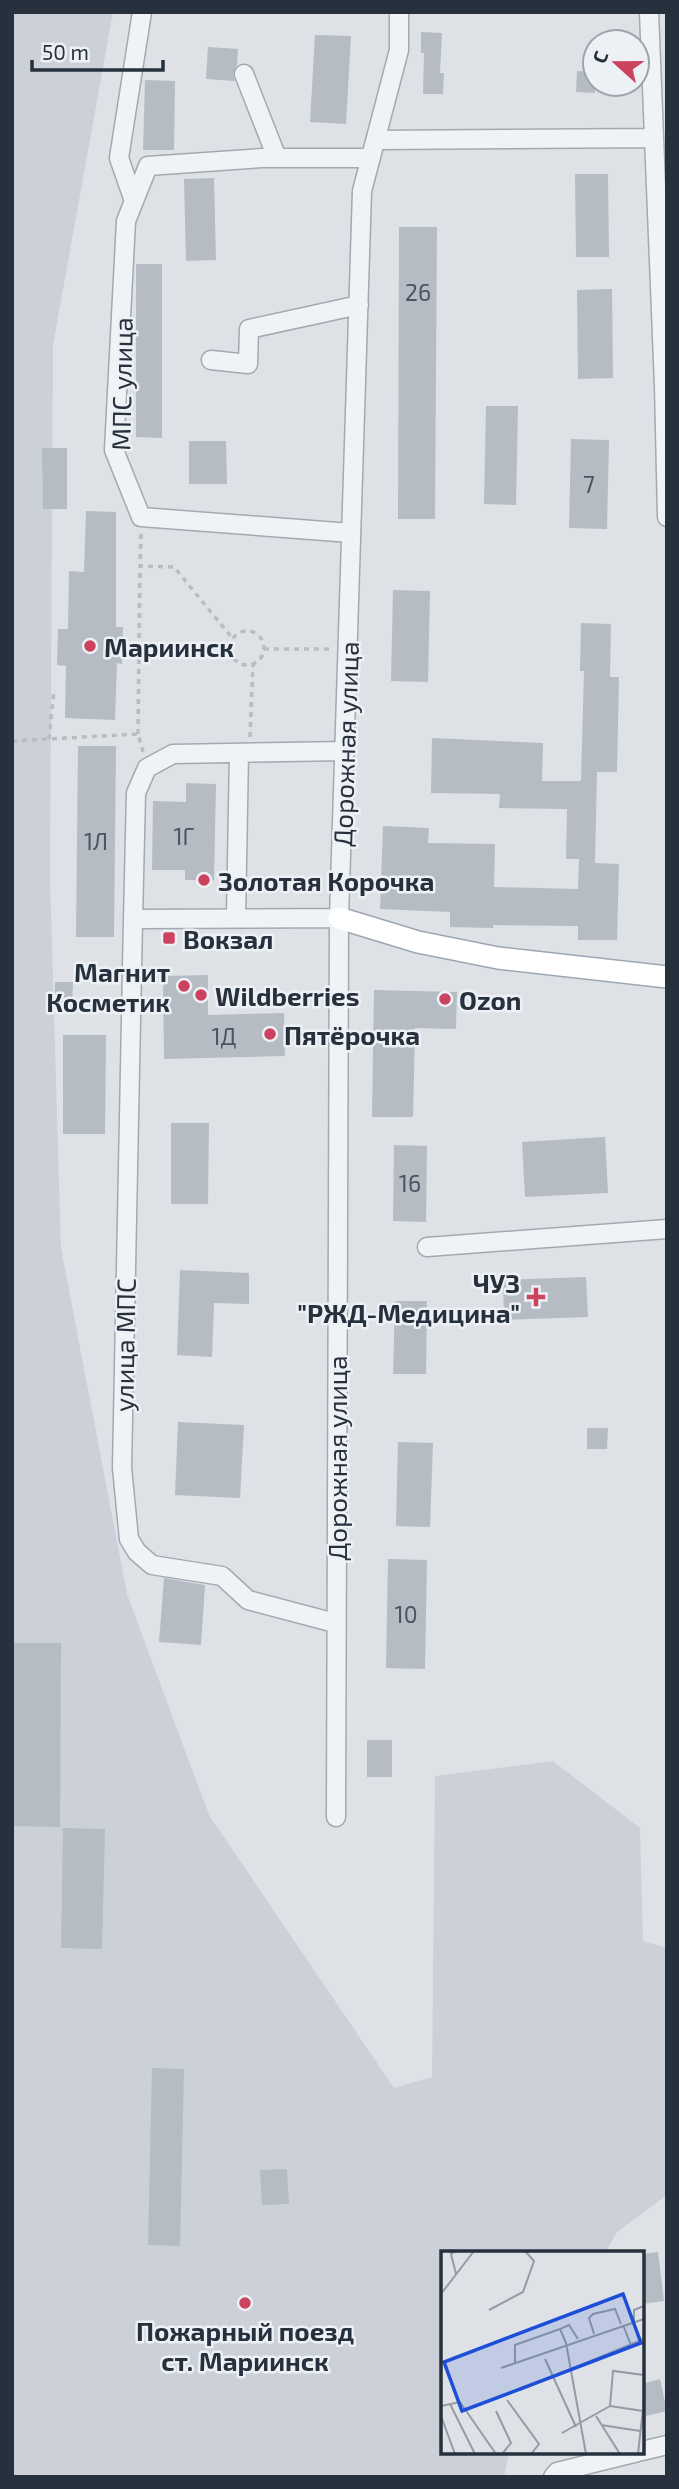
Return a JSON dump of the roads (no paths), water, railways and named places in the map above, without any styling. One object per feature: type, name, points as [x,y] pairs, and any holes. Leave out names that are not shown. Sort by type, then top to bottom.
[{"type":"main road","points":[[339,918],[418,942],[498,958],[667,977]]},
{"type":"street","points":[[134,201],[119,158],[142,12]]},
{"type":"street","name":"Дорожная улица","points":[[336,1817],[339,918],[362,191],[399,50],[399,12]]},
{"type":"street","points":[[649,12],[667,517]]},
{"type":"street","points":[[244,74],[277,158],[371,158]]},
{"type":"street","points":[[377,140],[654,138]]},
{"type":"street","name":"МПС улица","points":[[277,158],[148,166],[126,221],[114,450],[141,517],[351,533]]},
{"type":"street","points":[[211,360],[248,364],[249,329],[359,305]]},
{"type":"street","points":[[236,919],[244,753],[344,751]]},
{"type":"street","name":"улица МПС","points":[[244,753],[173,754],[147,768],[136,793],[122,1468],[129,1539],[136,1552],[152,1565],[222,1576],[248,1600],[335,1623]]},
{"type":"street","points":[[133,919],[339,918]]},
{"type":"street","points":[[426,1247],[667,1229]]},
{"type":"street","points":[[644,2451],[667,2445]]},
{"type":"street","points":[[555,2474],[632,2454]]},
{"type":"place","name":"Мариинск","points":[[90,646]]},
{"type":"place","name":"Золотая Корочка","points":[[204,880]]},
{"type":"place","name":"Вокзал","points":[[169,938]]},
{"type":"place","name":"Магнит Косметик","points":[[184,986]]},
{"type":"place","name":"Wildberries","points":[[201,995]]},
{"type":"place","name":"Ozon","points":[[445,999]]},
{"type":"place","name":"Пятёрочка","points":[[270,1034]]},
{"type":"place","name":"ЧУЗ \"РЖД-Медицина\"","points":[[536,1297]]},
{"type":"place","name":"Пожарный поезд ст. Мариинск","points":[[245,2303]]}]
